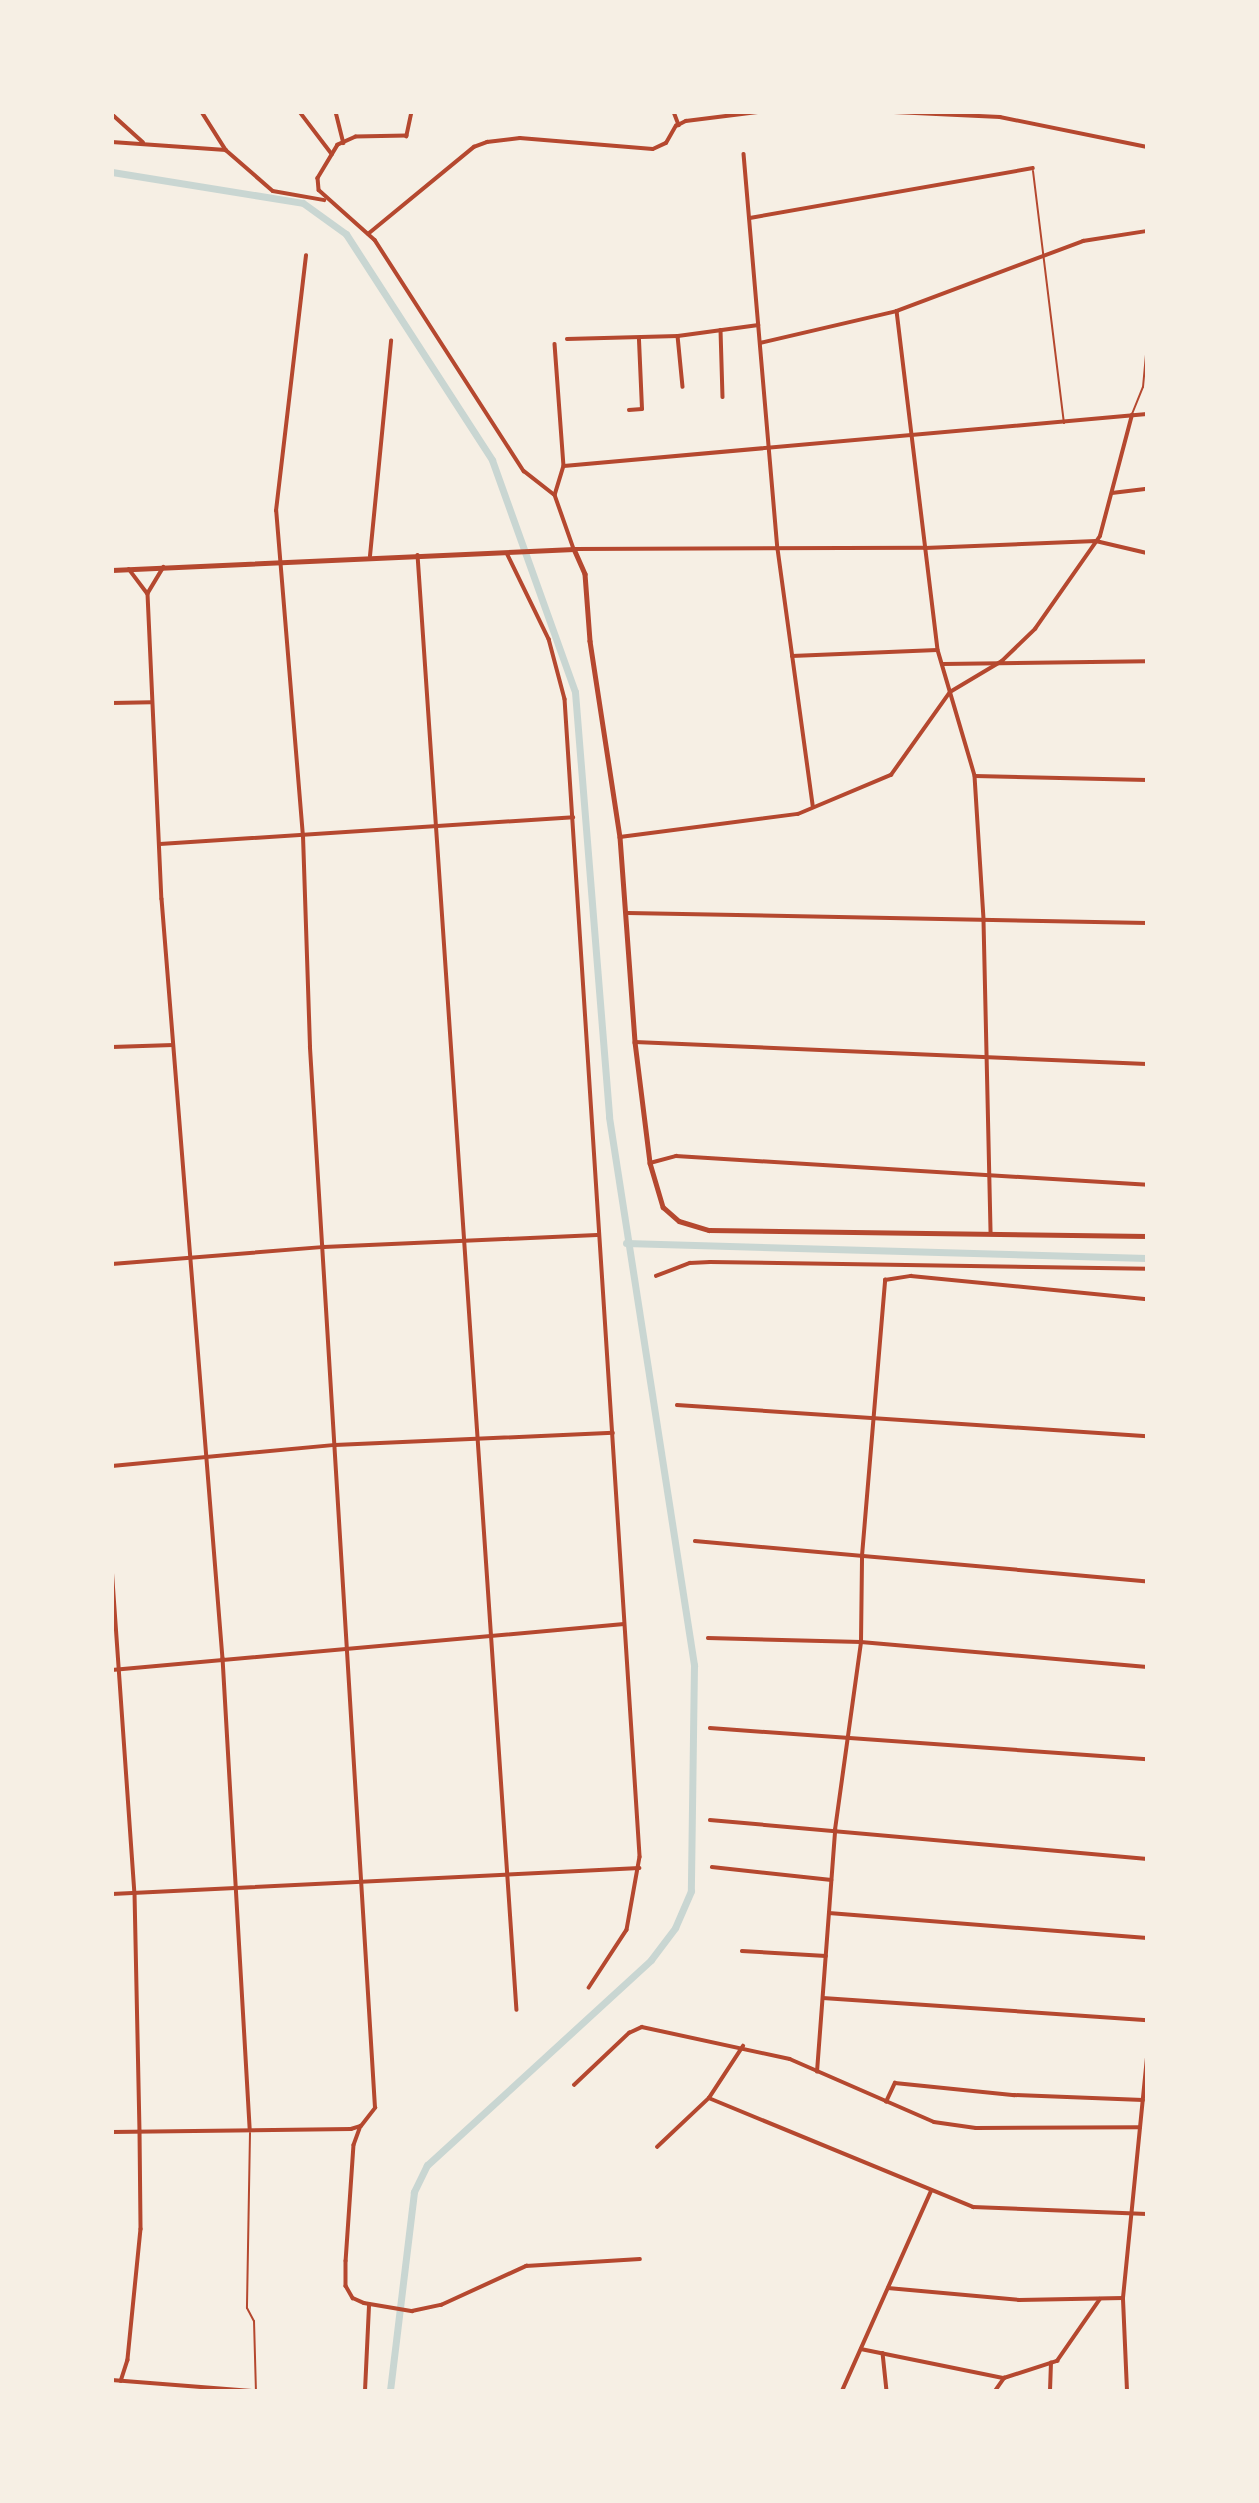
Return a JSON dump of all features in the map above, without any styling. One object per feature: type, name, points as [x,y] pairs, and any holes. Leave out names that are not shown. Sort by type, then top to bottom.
[{"type":"street","points":[[202,112],[226,150],[273,191],[326,201],[368,234],[524,471],[555,495],[585,574],[590,641],[620,837],[628,913],[635,1042],[650,1163],[663,1207],[679,1221],[709,1230],[1147,1236]]},
{"type":"street","points":[[299,112],[332,155]]},
{"type":"street","points":[[336,112],[344,143]]},
{"type":"street","points":[[326,201],[318,178],[332,155],[356,136],[407,136],[412,112]]},
{"type":"street","points":[[674,112],[679,125]]},
{"type":"street","points":[[368,234],[474,147],[487,142],[520,138],[653,149],[666,144],[679,125],[757,112]]},
{"type":"street","points":[[894,112],[1000,117],[1147,147]]},
{"type":"street","points":[[112,114],[144,144]]},
{"type":"street","points":[[112,142],[226,150]]},
{"type":"street","points":[[744,154],[778,549],[813,807]]},
{"type":"street","points":[[750,218],[1033,168]]},
{"type":"street","points":[[760,343],[897,310],[1083,241],[1147,231]]},
{"type":"street","points":[[306,256],[278,484],[303,837],[335,1445],[375,2108],[361,2126],[354,2145],[346,2286],[353,2298],[369,2305],[412,2311],[441,2305],[526,2266],[640,2259]]},
{"type":"street","points":[[897,310],[915,436],[938,650],[975,776],[984,921],[991,1234]]},
{"type":"street","points":[[567,339],[639,339],[758,325]]},
{"type":"street","points":[[721,330],[723,397]]},
{"type":"street","points":[[678,336],[683,387]]},
{"type":"street","points":[[629,410],[642,410],[639,339]]},
{"type":"street","points":[[370,556],[391,341]]},
{"type":"street","points":[[555,344],[564,466],[555,495]]},
{"type":"street","points":[[564,466],[1147,414]]},
{"type":"street","points":[[620,837],[776,819],[891,775],[950,692],[1002,661],[1035,629],[1096,541],[1112,493],[1132,415]]},
{"type":"street","points":[[1112,493],[1147,489]]},
{"type":"street","points":[[112,570],[370,556],[574,549],[925,548],[1096,541],[1147,553]]},
{"type":"street","points":[[506,551],[549,639],[565,699],[639,1868],[627,1930],[589,1988]]},
{"type":"street","points":[[418,555],[434,827],[510,1876],[517,2010]]},
{"type":"street","points":[[163,567],[148,594],[151,702],[173,1045],[223,1658],[250,2129]]},
{"type":"street","points":[[129,569],[148,594]]},
{"type":"street","points":[[792,656],[938,650]]},
{"type":"street","points":[[942,664],[1002,661],[1147,662]]},
{"type":"street","points":[[112,703],[151,702]]},
{"type":"street","points":[[975,776],[1147,780]]},
{"type":"street","points":[[160,844],[303,837],[573,817]]},
{"type":"street","points":[[628,913],[1147,923]]},
{"type":"street","points":[[635,1042],[1147,1064]]},
{"type":"street","points":[[112,1047],[173,1045]]},
{"type":"street","points":[[650,1163],[676,1156],[1147,1185]]},
{"type":"street","points":[[112,1264],[324,1248],[597,1235]]},
{"type":"street","points":[[656,1276],[690,1263],[710,1262],[1147,1269]]},
{"type":"street","points":[[817,2072],[835,1830],[860,1642],[862,1556],[885,1280],[911,1276],[1147,1298]]},
{"type":"street","points":[[677,1405],[873,1415],[1147,1436]]},
{"type":"street","points":[[112,1466],[335,1445],[613,1433]]},
{"type":"street","points":[[695,1541],[1147,1581]]},
{"type":"street","points":[[112,1566],[135,1893],[140,2131],[141,2229],[128,2360],[121,2381]]},
{"type":"street","points":[[112,1670],[349,1646],[624,1624]]},
{"type":"street","points":[[708,1638],[860,1642],[1147,1667]]},
{"type":"street","points":[[710,1728],[1147,1759]]},
{"type":"street","points":[[710,1820],[1147,1859]]},
{"type":"street","points":[[712,1867],[831,1880]]},
{"type":"street","points":[[112,1894],[360,1884],[639,1868]]},
{"type":"street","points":[[829,1913],[1147,1938]]},
{"type":"street","points":[[742,1951],[826,1956]]},
{"type":"street","points":[[823,1998],[1147,2020]]},
{"type":"street","points":[[574,2085],[629,2033],[642,2027],[743,2046],[817,2072],[934,2122],[976,2128],[1140,2127]]},
{"type":"street","points":[[657,2147],[709,2098],[743,2046]]},
{"type":"street","points":[[1127,2391],[1123,2298],[1147,2058]]},
{"type":"street","points":[[886,2102],[895,2083],[1014,2095],[1143,2100]]},
{"type":"street","points":[[709,2098],[973,2207],[1147,2214]]},
{"type":"street","points":[[112,2132],[361,2126]]},
{"type":"street","points":[[842,2391],[931,2191]]},
{"type":"street","points":[[888,2288],[1019,2300],[1123,2298]]},
{"type":"street","points":[[861,2350],[1004,2378],[1057,2361],[1100,2299]]},
{"type":"street","points":[[365,2391],[369,2305]]},
{"type":"street","points":[[883,2353],[887,2391]]},
{"type":"street","points":[[1050,2391],[1051,2363]]},
{"type":"street","points":[[995,2391],[1004,2378]]},
{"type":"street","points":[[112,2380],[254,2391]]},
{"type":"lane","points":[[1033,168],[1041,255],[1064,423]]},
{"type":"lane","points":[[1132,415],[1143,387],[1147,344]]},
{"type":"lane","points":[[250,2129],[247,2308],[254,2321],[254,2391]]},
{"type":"waterway","points":[[112,172],[303,203],[346,234],[492,460],[575,692],[609,1117],[694,1665],[691,1891],[675,1928],[651,1960],[427,2165],[414,2192],[390,2391]]},
{"type":"waterway","points":[[626,1243],[1147,1258]]}]
